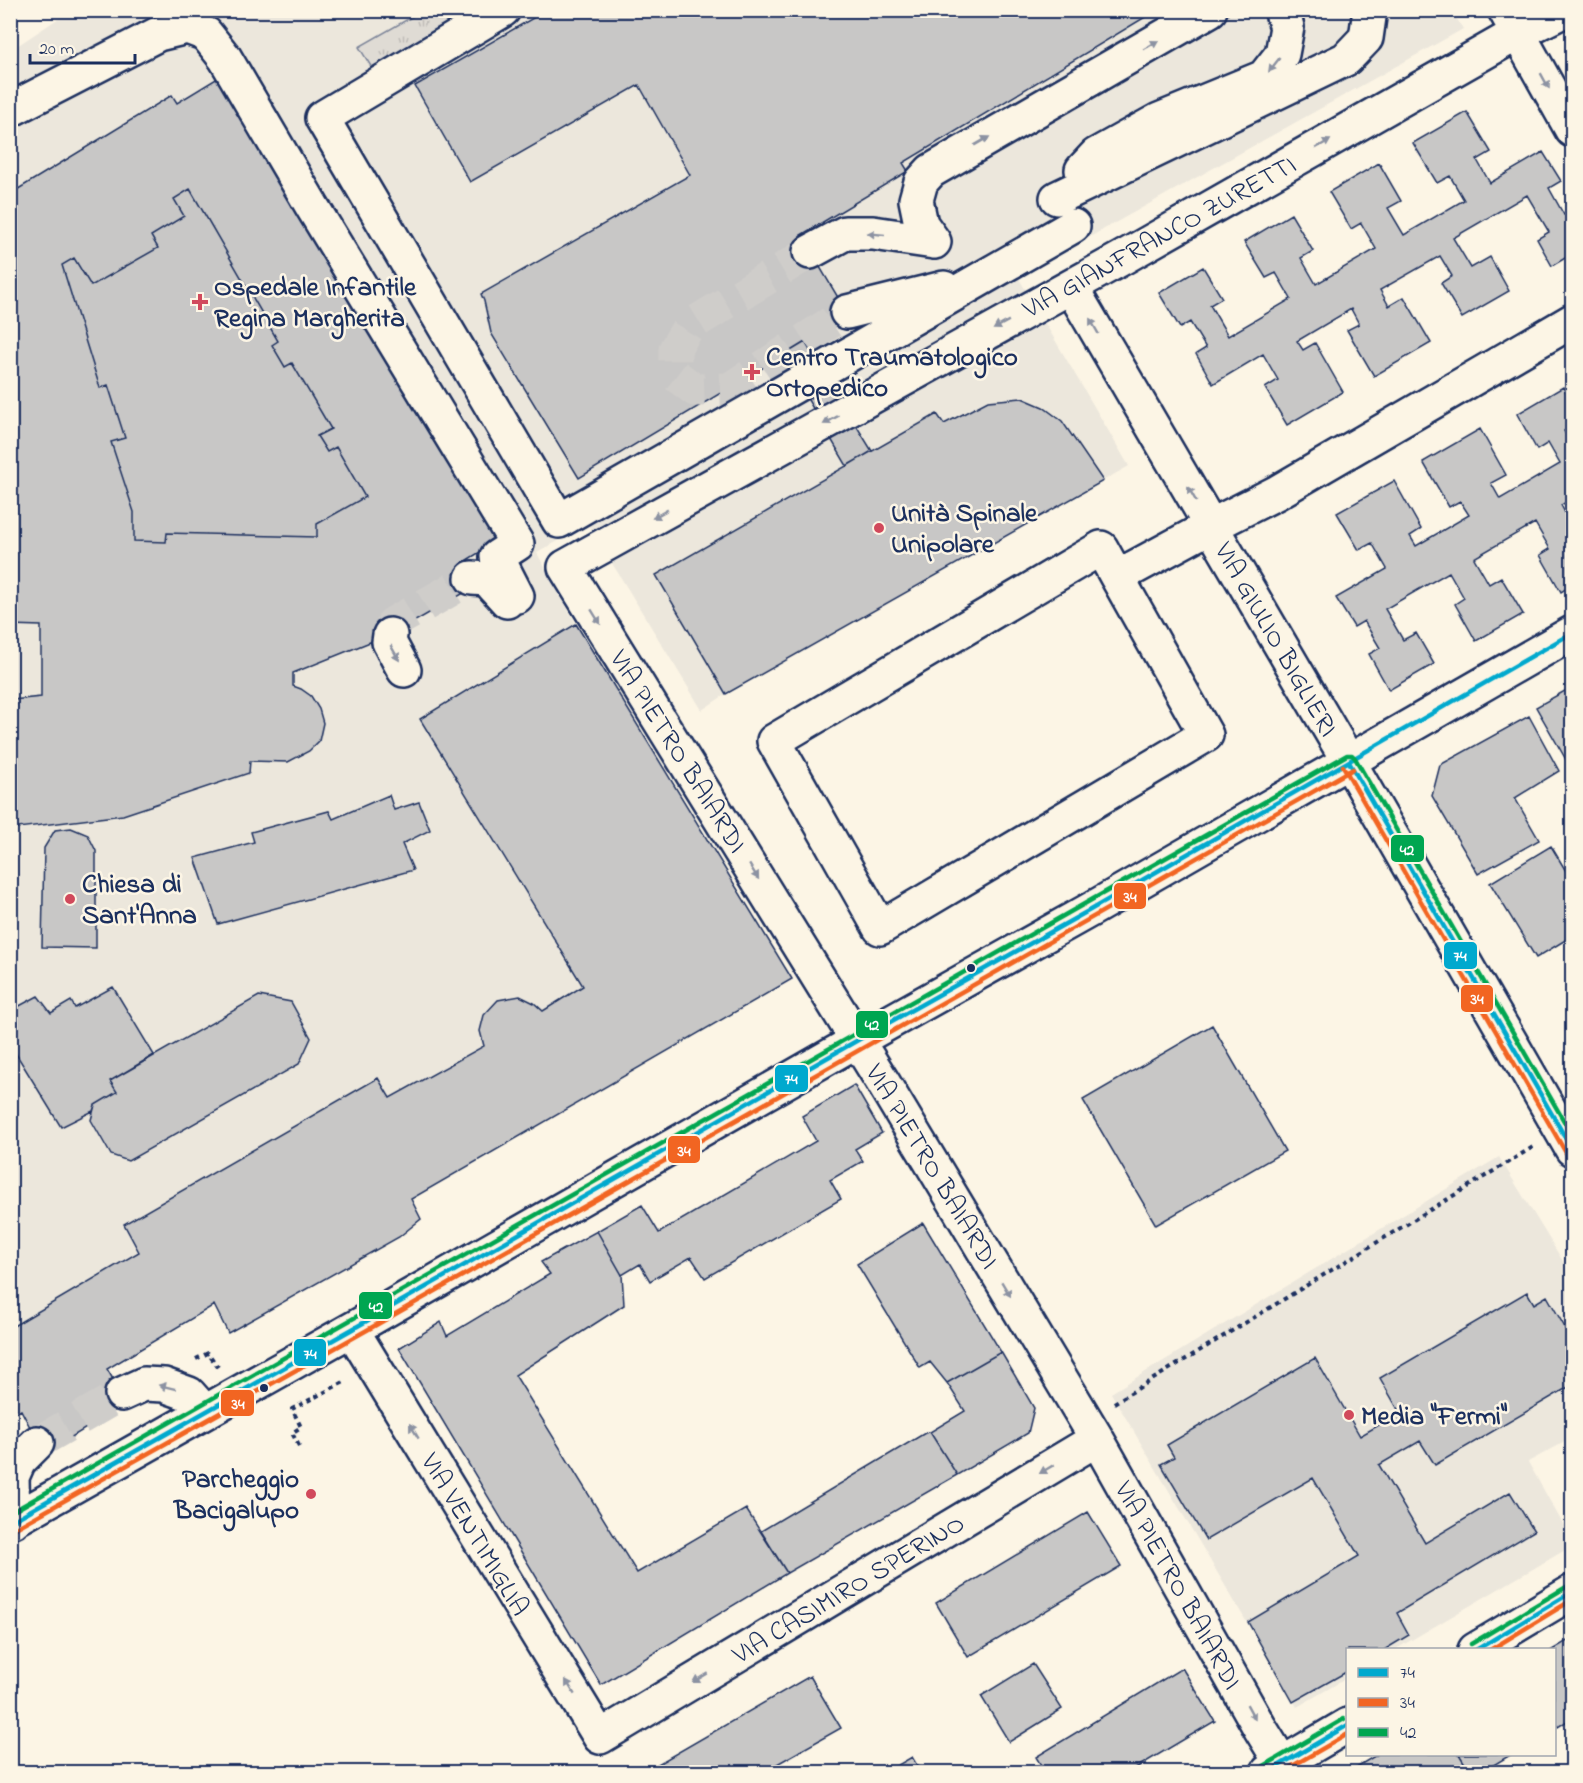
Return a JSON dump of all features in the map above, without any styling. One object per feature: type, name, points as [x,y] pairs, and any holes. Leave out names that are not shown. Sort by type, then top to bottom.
[{"type":"street","points":[[503,10],[322,118],[559,521],[1073,226]]},
{"type":"street","points":[[810,252],[845,233],[873,233],[934,242],[921,224],[916,200],[921,182],[931,171],[1210,10]]},
{"type":"street","points":[[1281,10],[1287,27],[1282,54],[1264,77],[1160,120],[1096,155],[1057,198],[1346,59],[1366,38],[1370,10]]},
{"type":"street","name":"VIA GIANFRANCO ZURETTI","points":[[565,567],[1071,287],[1511,22],[1565,10]]},
{"type":"street","points":[[1511,22],[1572,130]]},
{"type":"street","points":[[10,110],[158,34],[188,27],[206,34],[225,58],[313,208],[517,544],[497,557],[512,598],[487,579],[471,578]]},
{"type":"street","points":[[847,312],[983,278]]},
{"type":"street","name":"VIA GIULIO BIGLIERI","points":[[1071,287],[1567,1139]]},
{"type":"street","points":[[1118,577],[1276,493],[1572,321]]},
{"type":"street","points":[[1101,548],[1118,577],[1206,735],[880,928],[774,741],[1101,548]]},
{"type":"street","name":"VIA PIETRO BAIARDI","points":[[565,567],[858,1040],[1091,1430],[1260,1728],[1279,1770]]},
{"type":"street","points":[[37,1443],[18,1461],[12,1477],[12,1522],[1090,910],[1572,633]]},
{"type":"street","points":[[390,635],[389,642],[404,670]]},
{"type":"street","name":"VIA VENTIMIGLIA","points":[[352,1330],[600,1737]]},
{"type":"street","points":[[122,1394],[144,1384],[164,1385],[189,1394],[205,1412]]},
{"type":"street","name":"VIA CASIMIRO SPERINO","points":[[600,1737],[1091,1430]]},
{"type":"street","points":[[1478,1648],[1572,1592]]},
{"type":"street","points":[[1279,1770],[1346,1726]]},
{"type":"path","points":[[1091,1430],[1567,1139]]},
{"type":"path","points":[[292,1409],[301,1427],[292,1433],[299,1446]]},
{"type":"shaded area","points":[[71,10],[1452,11],[1463,29],[1018,277],[1129,466],[726,694],[702,710],[588,524],[537,553],[576,624],[792,979],[411,1199],[421,1219],[399,1237],[228,1333],[214,1306],[107,1369],[127,1403],[44,1454],[21,1410],[11,1415],[11,50]]},
{"type":"shaded area","name":"Media \"Fermi\"","points":[[1499,1157],[1572,1276],[1572,1438],[1528,1462],[1572,1540],[1572,1546],[1398,1648],[1346,1648],[1346,1679],[1297,1707],[1111,1393]]},
{"type":"green space","points":[[422,11],[469,11],[372,68],[359,47]]},
{"type":"building","points":[[547,10],[1157,10],[903,163],[908,171],[801,235],[849,316],[579,478],[491,333],[481,294],[690,175],[639,85],[470,182],[415,86]]},
{"type":"building","points":[[226,73],[508,535],[462,563],[476,586],[372,646],[370,642],[293,673],[293,686],[311,696],[319,709],[323,723],[319,741],[309,751],[288,762],[250,761],[249,773],[123,815],[10,829],[12,700],[41,697],[41,626],[10,625],[10,194],[172,95],[177,103]],"holes":[[[190,189],[278,341],[272,345],[285,367],[292,363],[331,429],[317,436],[327,452],[336,447],[365,497],[317,524],[317,537],[167,533],[166,542],[134,541],[134,512],[111,442],[125,438],[108,385],[100,388],[62,265],[74,258],[91,286],[158,248],[151,236],[184,216],[174,199]]]},
{"type":"building","points":[[1467,112],[1491,152],[1477,160],[1490,183],[1543,152],[1561,181],[1549,188],[1564,215],[1572,211],[1572,254],[1552,266],[1537,239],[1549,232],[1527,195],[1453,238],[1471,268],[1490,257],[1509,291],[1462,318],[1441,283],[1452,276],[1440,256],[1380,290],[1389,306],[1404,297],[1431,343],[1374,376],[1347,330],[1359,324],[1351,309],[1297,341],[1303,350],[1315,343],[1343,392],[1287,425],[1265,388],[1278,380],[1263,354],[1213,384],[1196,354],[1206,348],[1190,322],[1180,328],[1159,293],[1203,267],[1222,298],[1210,305],[1228,336],[1291,299],[1276,273],[1266,278],[1244,242],[1291,214],[1313,251],[1301,258],[1316,284],[1376,249],[1361,223],[1351,229],[1329,192],[1379,163],[1401,201],[1388,208],[1404,235],[1464,200],[1450,176],[1437,183],[1413,143]]},
{"type":"building","points":[[190,189],[278,341],[272,345],[285,367],[292,363],[331,429],[317,436],[327,452],[336,447],[365,497],[317,524],[317,537],[167,533],[166,542],[134,541],[134,512],[111,442],[125,438],[108,385],[100,388],[62,265],[74,258],[91,286],[158,248],[151,236],[184,216],[174,199]]},
{"type":"building","points":[[805,342],[872,451],[847,466],[782,356]]},
{"type":"building","points":[[1563,387],[1572,402],[1572,426],[1564,431],[1572,445],[1572,499],[1561,505],[1572,526],[1572,585],[1561,592],[1540,555],[1550,549],[1535,523],[1474,558],[1489,584],[1501,577],[1523,614],[1476,641],[1455,604],[1464,598],[1449,572],[1385,609],[1403,640],[1416,633],[1434,664],[1389,690],[1369,654],[1380,648],[1364,621],[1354,627],[1336,598],[1387,569],[1372,543],[1359,550],[1337,513],[1394,481],[1421,529],[1410,536],[1416,546],[1469,515],[1460,501],[1449,507],[1423,462],[1480,429],[1506,475],[1491,483],[1500,499],[1560,464],[1548,443],[1537,450],[1517,414]]},
{"type":"building","name":"Unità Spinale Unipolare","points":[[1022,398],[1043,407],[1062,421],[1103,481],[726,694],[656,575],[937,414],[944,424],[988,401]]},
{"type":"building","points":[[576,624],[792,979],[411,1199],[421,1219],[399,1237],[228,1333],[214,1305],[107,1369],[127,1403],[44,1454],[21,1410],[10,1415],[10,1328],[139,1252],[124,1224],[378,1078],[390,1098],[484,1046],[480,1031],[484,1015],[498,1000],[520,996],[543,1011],[583,986],[420,719]]},
{"type":"building","points":[[1572,687],[1572,770],[1536,707]]},
{"type":"building","points":[[1529,716],[1559,771],[1515,798],[1539,840],[1478,874],[1432,796],[1440,765]]},
{"type":"building","points":[[389,795],[394,810],[419,802],[430,830],[402,844],[413,870],[218,924],[195,858],[254,842],[251,832],[329,811],[333,819]]},
{"type":"building","name":"Chiesa di Sant'Anna","points":[[71,828],[88,835],[96,851],[96,948],[42,947],[44,848],[55,830]]},
{"type":"building","points":[[1551,846],[1572,881],[1572,936],[1536,958],[1490,883]]},
{"type":"building","points":[[113,987],[154,1055],[110,1081],[117,1092],[95,1105],[93,1111],[61,1127],[10,1044],[10,1011],[38,996],[51,1013],[71,1001],[75,1008]]},
{"type":"building","points":[[259,996],[291,1002],[311,1038],[299,1064],[128,1161],[111,1155],[91,1120],[95,1105],[117,1092],[110,1081]]},
{"type":"building","points":[[1212,1025],[1285,1151],[1156,1225],[1083,1100]]},
{"type":"building","points":[[854,1085],[882,1133],[855,1149],[863,1161],[830,1180],[841,1199],[705,1278],[691,1257],[650,1281],[640,1264],[622,1275],[597,1231],[642,1205],[659,1233],[816,1141],[802,1116]]},
{"type":"building","points":[[923,1223],[1001,1352],[947,1383],[930,1362],[920,1368],[857,1264]]},
{"type":"building","points":[[597,1231],[622,1275],[624,1305],[515,1375],[637,1573],[746,1509],[787,1573],[601,1685],[399,1348],[441,1322],[447,1336],[550,1274],[541,1262]]},
{"type":"building","points":[[1527,1292],[1534,1304],[1547,1296],[1572,1340],[1572,1385],[1435,1465],[1420,1441],[1379,1465],[1425,1543],[1510,1492],[1534,1531],[1397,1613],[1409,1635],[1387,1648],[1346,1648],[1346,1672],[1293,1702],[1248,1622],[1359,1556],[1313,1478],[1206,1540],[1161,1464],[1174,1457],[1167,1445],[1315,1358],[1360,1436],[1400,1413],[1380,1378]]},
{"type":"building","points":[[1001,1352],[1034,1408],[1028,1433],[957,1475],[930,1432],[965,1411],[947,1383]]},
{"type":"building","points":[[930,1432],[957,1475],[787,1573],[761,1531]]},
{"type":"building","points":[[1088,1512],[1121,1566],[968,1657],[936,1603]]},
{"type":"building","points":[[1572,1638],[1572,1718],[1558,1727],[1556,1724],[1555,1648]]},
{"type":"building","points":[[1033,1664],[1062,1709],[1009,1742],[981,1696]]},
{"type":"building","points":[[1182,1668],[1215,1721],[1129,1772],[1045,1772],[1036,1757]]},
{"type":"building","points":[[810,1676],[841,1728],[763,1772],[644,1772]]},
{"type":"building","points":[[1375,1756],[1460,1756],[1470,1772],[1348,1772]]},
{"type":"building","points":[[1460,1756],[1509,1756],[1482,1772],[1470,1772]]},
{"type":"building","points":[[912,1757],[921,1772],[886,1772]]},
{"type":"tunnel","points":[[810,252],[689,326],[675,349],[675,375],[695,390],[729,389],[847,312]]},
{"type":"tunnel","points":[[390,635],[393,623],[472,578]]},
{"type":"tunnel","points":[[37,1443],[122,1394]]},
{"type":"transit line","name":"74","points":[[10,1522],[1090,910],[1572,633]]},
{"type":"transit line","name":"42","points":[[10,1513],[1347,755],[1355,758],[1572,1135]]},
{"type":"transit line","name":"74","points":[[1349,762],[1572,1149]]},
{"type":"transit line","name":"34","points":[[1343,766],[1566,1153]]},
{"type":"transit line","name":"34","points":[[14,1529],[1353,769]]},
{"type":"transit line","name":"42","points":[[1471,1644],[1568,1586]]},
{"type":"transit line","name":"74","points":[[1479,1648],[1572,1592]]},
{"type":"transit line","name":"34","points":[[1493,1648],[1572,1600]]},
{"type":"transit line","name":"42","points":[[1264,1766],[1344,1719]]},
{"type":"transit line","name":"74","points":[[1268,1772],[1346,1726]]},
{"type":"transit line","name":"34","points":[[1282,1772],[1346,1735]]},
{"type":"place","name":"Ospedale Infantile Regina Margherita","points":[[200,302]]},
{"type":"place","name":"Centro Traumatologico Ortopedico","points":[[752,372]]},
{"type":"place","name":"Unità Spinale Unipolare","points":[[879,528]]},
{"type":"place","name":"Chiesa di Sant'Anna","points":[[70,899]]},
{"type":"place","name":"Media \"Fermi\"","points":[[1349,1415]]},
{"type":"place","name":"Parcheggio Bacigalupo","points":[[311,1494]]}]
